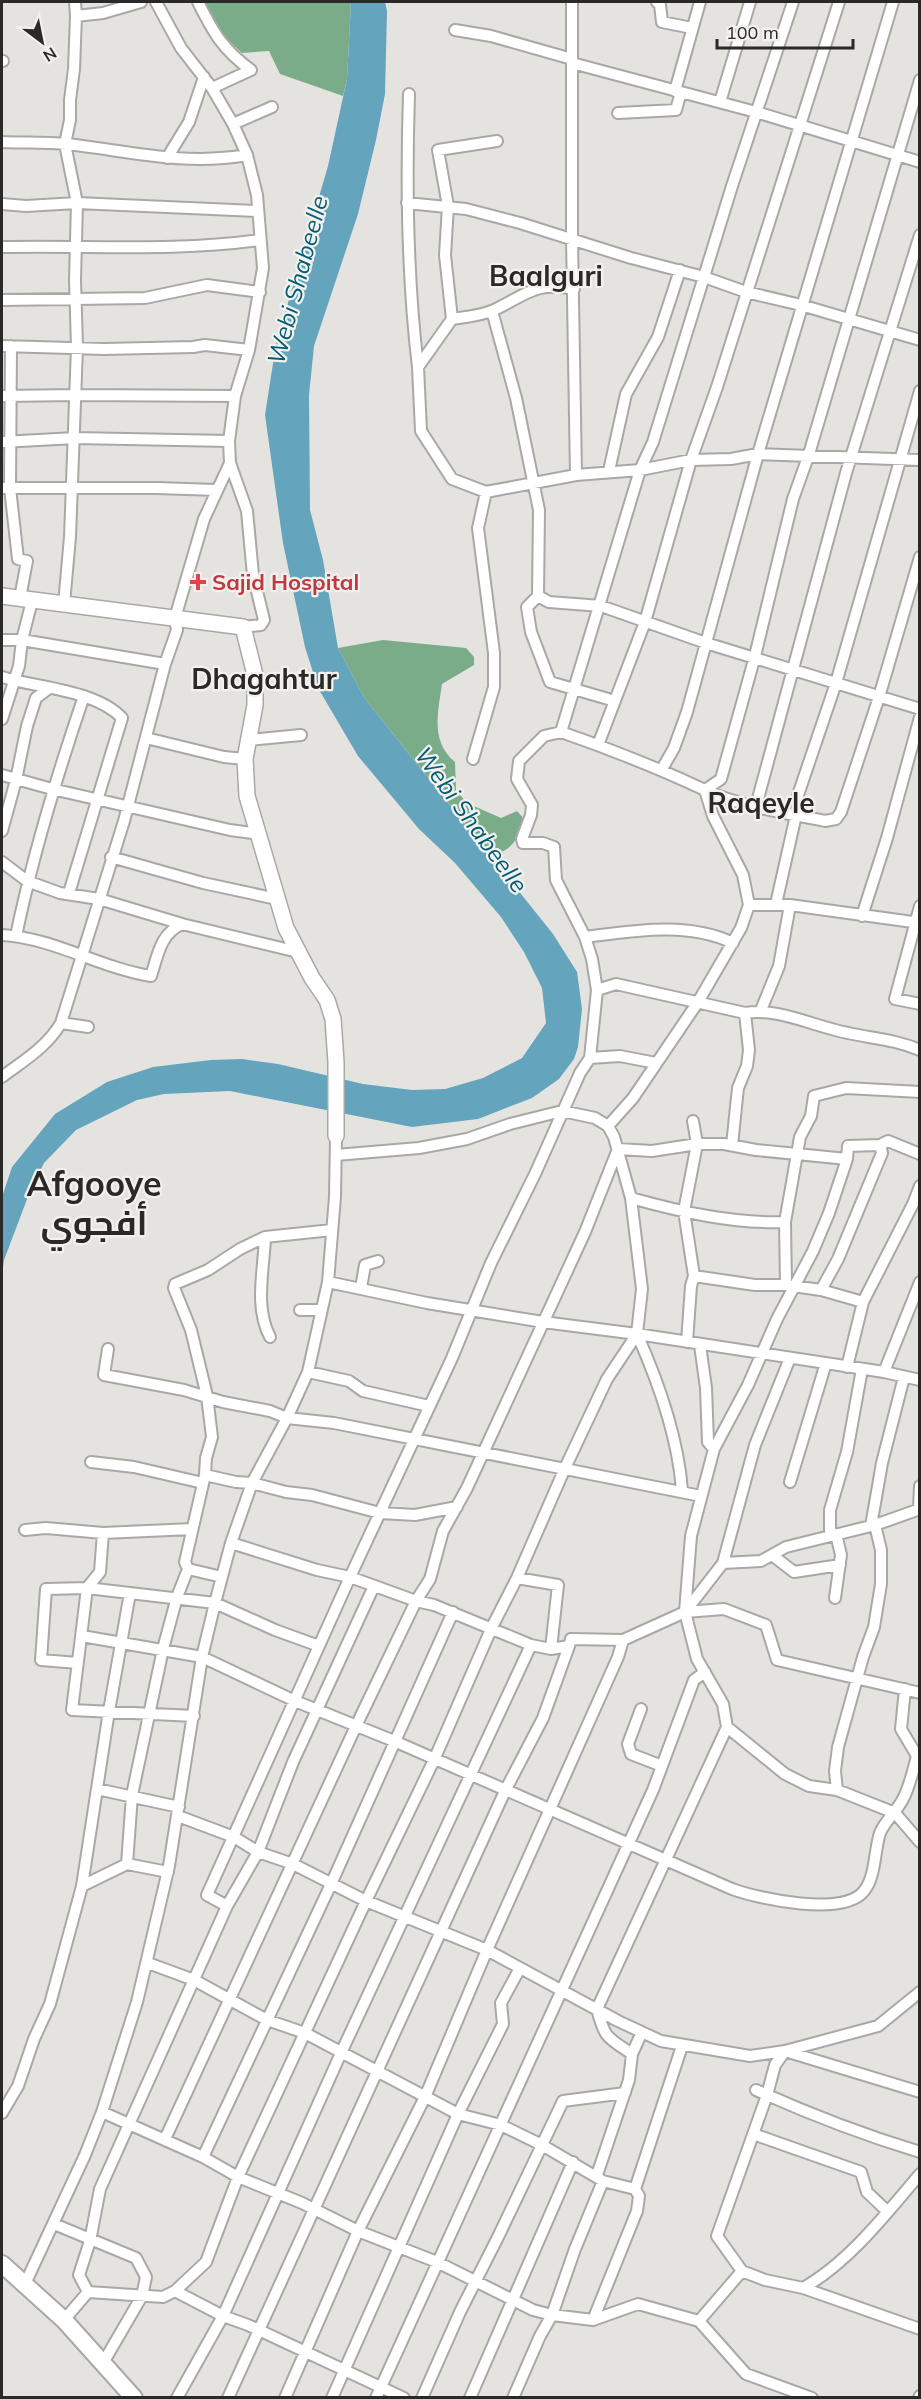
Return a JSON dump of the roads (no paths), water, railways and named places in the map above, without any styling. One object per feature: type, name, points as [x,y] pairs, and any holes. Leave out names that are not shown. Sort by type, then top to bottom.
[{"type":"main road","points":[[2,2266],[64,2320],[134,2397]]},
{"type":"street","points":[[64,604],[70,537],[77,347],[76,203],[65,144],[70,120],[75,2]]},
{"type":"street","points":[[76,16],[103,13],[141,2]]},
{"type":"street","points":[[2,596],[243,627],[257,627],[264,620],[253,574],[247,511],[230,463],[229,441],[235,396],[249,350],[263,268],[257,195],[247,155],[233,124],[212,88],[181,48],[156,2]]},
{"type":"street","points":[[198,2],[216,36],[235,58],[251,70],[212,88]]},
{"type":"street","points":[[572,2],[572,239],[576,475]]},
{"type":"street","points":[[657,2],[660,5],[662,22],[692,28]]},
{"type":"street","points":[[618,113],[676,110],[692,28],[700,2]]},
{"type":"street","points":[[720,102],[750,2]]},
{"type":"street","points":[[561,732],[601,606],[640,470],[653,442],[756,112],[793,2]]},
{"type":"street","points":[[598,745],[645,622],[691,460],[717,387],[839,2]]},
{"type":"street","points":[[662,769],[674,748],[687,712],[758,453],[893,2]]},
{"type":"street","points":[[455,30],[491,36],[920,162]]},
{"type":"street","points":[[167,158],[189,122],[204,77]]},
{"type":"street","points":[[705,790],[721,779],[755,656],[793,499],[809,454],[920,80]]},
{"type":"street","points":[[409,94],[407,203],[412,318],[418,367],[421,431],[452,479],[486,492],[576,475],[640,470],[691,460],[731,459],[758,453],[920,460]]},
{"type":"street","points":[[233,124],[272,107]]},
{"type":"street","points":[[418,367],[452,319],[445,255],[448,206],[438,150],[497,141]]},
{"type":"street","points":[[2,142],[65,144],[167,158],[218,160],[247,155]]},
{"type":"street","points":[[2,204],[26,206],[76,203],[257,211]]},
{"type":"street","points":[[407,203],[448,206],[520,223],[632,258],[704,277],[746,292],[801,305],[920,340]]},
{"type":"street","points":[[756,806],[795,670],[840,495],[920,235]]},
{"type":"street","points":[[2,247],[120,248],[212,245],[260,240]]},
{"type":"street","points":[[609,471],[626,394],[658,337],[680,270]]},
{"type":"street","points":[[452,319],[492,311],[530,291],[552,284],[574,289]]},
{"type":"street","points":[[2,300],[145,298],[207,285],[260,292]]},
{"type":"street","points":[[492,311],[516,398],[539,510],[538,596],[527,607],[531,632],[550,682],[615,701]]},
{"type":"street","points":[[2,719],[19,666],[26,599],[27,561],[18,559],[6,488],[6,346],[193,347],[205,345],[249,350]]},
{"type":"street","points":[[776,904],[796,815],[798,795],[836,683],[920,391]]},
{"type":"street","points":[[6,396],[235,396]]},
{"type":"street","points":[[7,441],[75,438],[229,441]]},
{"type":"street","points":[[2,1077],[39,1050],[54,1035],[60,1023],[127,806],[165,664],[177,630],[175,618],[204,519],[230,463]]},
{"type":"street","points":[[6,488],[216,490]]},
{"type":"street","points":[[473,759],[494,687],[494,653],[478,528],[486,492]]},
{"type":"street","points":[[227,1906],[207,1895],[350,1577],[452,1358],[470,1310],[580,1073],[590,1058],[597,990],[592,959],[585,937],[556,880],[554,847],[543,843],[524,843],[522,839],[531,815],[532,805],[517,780],[519,761],[544,736],[561,732],[662,769],[705,790],[756,806],[796,815],[825,821],[836,819],[841,812],[879,697],[920,557]]},
{"type":"street","points":[[538,596],[549,602],[601,606],[706,643],[755,656],[920,709]]},
{"type":"street","points":[[25,2284],[54,2224],[102,2112],[148,1963],[168,1872],[202,1657],[215,1603],[231,1543],[252,1483],[287,1418],[308,1372],[328,1282],[336,1155],[336,1062],[333,1019],[327,1000],[286,928],[247,796],[245,759],[255,705],[255,675],[243,627]]},
{"type":"street","points":[[2,640],[22,640],[165,664]]},
{"type":"street","points":[[2,677],[84,696],[113,709],[122,718],[69,893]]},
{"type":"street","points":[[2,831],[36,698],[48,689]]},
{"type":"street","points":[[16,936],[27,881],[52,789],[84,696]]},
{"type":"street","points":[[862,916],[890,827],[920,717]]},
{"type":"street","points":[[249,740],[301,735]]},
{"type":"street","points":[[146,738],[224,757],[245,759]]},
{"type":"street","points":[[2,775],[97,800],[260,834]]},
{"type":"street","points":[[608,1126],[633,1098],[698,1002],[733,943],[749,905],[743,875],[713,816],[705,790]]},
{"type":"street","points":[[111,857],[203,883],[277,899]]},
{"type":"street","points":[[2,862],[27,881],[60,893],[99,899],[182,924],[298,952]]},
{"type":"street","points":[[749,905],[790,905],[917,922]]},
{"type":"street","points":[[760,1010],[779,966],[790,905]]},
{"type":"street","points":[[920,906],[895,999],[920,1004]]},
{"type":"street","points":[[2,934],[82,954],[124,972],[151,976],[163,940],[171,929],[182,924]]},
{"type":"street","points":[[585,937],[655,929],[714,934],[733,943]]},
{"type":"street","points":[[597,990],[616,984],[745,1012],[760,1010],[849,1034],[897,1041],[920,1050]]},
{"type":"street","points":[[732,1145],[738,1088],[747,1066],[749,1050],[745,1012]]},
{"type":"street","points":[[60,1023],[88,1027]]},
{"type":"street","points":[[590,1058],[620,1056],[656,1063]]},
{"type":"street","points":[[791,1286],[785,1222],[796,1154],[800,1137],[811,1116],[813,1096],[846,1088],[920,1092]]},
{"type":"street","points":[[88,2292],[163,2297],[175,2291],[206,2262],[237,2177],[366,1900],[435,1760],[492,1627],[518,1578],[565,1468],[607,1378],[637,1334],[642,1289],[631,1198],[618,1149],[608,1126],[595,1118],[562,1111],[510,1124],[468,1139],[419,1148],[336,1155]]},
{"type":"street","points":[[687,1342],[691,1286],[694,1276],[684,1211],[697,1144],[693,1121]]},
{"type":"street","points":[[632,2054],[606,2035],[602,2029],[597,2009],[727,1727],[723,1704],[697,1659],[685,1612],[691,1536],[714,1449],[748,1385],[791,1286],[829,1213],[847,1159],[848,1146],[880,1145],[888,1140],[920,1154]]},
{"type":"street","points":[[618,1149],[652,1151],[697,1144],[732,1145],[756,1150],[847,1159]]},
{"type":"street","points":[[821,1290],[838,1259],[882,1153],[880,1145]]},
{"type":"street","points":[[165,2139],[356,1726],[416,1601],[430,1579],[443,1531],[484,1453],[585,1232],[618,1149]]},
{"type":"street","points":[[847,1366],[863,1302],[916,1205],[920,1186]]},
{"type":"street","points":[[631,1198],[684,1211],[759,1223],[785,1222]]},
{"type":"street","points":[[127,1864],[132,1795],[163,1650],[177,1597],[188,1569],[185,1562],[212,1437],[207,1396],[191,1330],[174,1288],[175,1284],[208,1270],[240,1249],[265,1237],[332,1230]]},
{"type":"street","points":[[265,1237],[260,1299],[266,1329],[270,1337]]},
{"type":"street","points":[[362,1288],[365,1265],[378,1261]]},
{"type":"street","points":[[694,1276],[756,1285],[821,1290],[863,1302]]},
{"type":"street","points":[[328,1282],[470,1310],[847,1366],[920,1380]]},
{"type":"street","points":[[884,1372],[920,1282]]},
{"type":"street","points":[[300,1310],[320,1310]]},
{"type":"street","points":[[637,1334],[648,1360],[680,1460],[682,1491]]},
{"type":"street","points":[[700,1345],[706,1388],[708,1442],[714,1449]]},
{"type":"street","points":[[108,1349],[104,1375],[207,1396],[223,1402],[270,1411],[287,1418],[334,1423],[701,1496]]},
{"type":"street","points":[[685,1612],[723,1563],[755,1445],[790,1358]]},
{"type":"street","points":[[790,1482],[826,1364]]},
{"type":"street","points":[[835,1598],[841,1555],[833,1535],[830,1510],[847,1452],[862,1369]]},
{"type":"street","points":[[308,1372],[349,1381],[363,1391],[429,1406]]},
{"type":"street","points":[[837,1790],[835,1771],[838,1747],[874,1627],[881,1584],[881,1550],[873,1526],[882,1463],[904,1377]]},
{"type":"street","points":[[91,1462],[204,1479],[252,1483],[380,1513],[415,1515],[457,1507]]},
{"type":"street","points":[[723,1563],[761,1561],[786,1547],[873,1526],[919,1509],[920,1486]]},
{"type":"street","points":[[25,1530],[46,1528],[103,1533],[192,1529]]},
{"type":"street","points":[[103,1533],[100,1572],[87,1588],[72,1710],[194,1716]]},
{"type":"street","points":[[231,1543],[316,1570],[350,1577],[416,1601],[434,1605],[531,1645],[551,1648],[569,1646]]},
{"type":"street","points":[[772,1555],[794,1572],[840,1565]]},
{"type":"street","points":[[188,1569],[222,1577]]},
{"type":"street","points":[[518,1578],[558,1585],[551,1648]]},
{"type":"street","points":[[88,2292],[79,2275],[90,2241],[100,2189],[227,1906],[258,1852],[293,1762],[374,1586]]},
{"type":"street","points":[[78,1663],[41,1660],[46,1589],[87,1588],[215,1603],[275,1630],[319,1646]]},
{"type":"street","points":[[2,2113],[18,2086],[33,2039],[50,2004],[82,1886],[108,1711],[130,1593]]},
{"type":"street","points":[[228,2397],[379,2071],[505,1791],[543,1718],[571,1639],[623,1640],[685,1612],[724,1609],[766,1625],[777,1660],[920,1693]]},
{"type":"street","points":[[203,2157],[332,1882],[453,1612]]},
{"type":"street","points":[[82,1636],[202,1657],[295,1701],[394,1741],[627,1844],[754,1897],[772,1901],[838,1904],[851,1901],[864,1891],[871,1873],[880,1833],[905,1797],[917,1756],[901,1729],[905,1689]]},
{"type":"street","points":[[285,2397],[358,2231],[425,2097],[487,1950],[618,1657],[623,1640]]},
{"type":"street","points":[[177,2397],[224,2316],[340,2053],[531,1645]]},
{"type":"street","points":[[379,2392],[653,1790],[694,1680],[705,1672]]},
{"type":"street","points":[[641,1709],[628,1744],[631,1754],[662,1766]]},
{"type":"street","points":[[727,1727],[785,1774],[809,1786],[837,1790],[895,1813],[920,1842]]},
{"type":"street","points":[[97,1789],[132,1795],[178,1811],[234,1837],[258,1852],[293,1864],[366,1900],[487,1950],[661,2041],[750,2056],[785,2050],[878,2026],[920,1992]]},
{"type":"street","points":[[82,1886],[127,1864],[168,1872]]},
{"type":"street","points":[[148,1963],[194,1980],[267,2020],[305,2033],[458,2114],[501,2125],[600,2178],[635,2189],[639,2196],[637,2211],[593,2320]]},
{"type":"street","points":[[333,2397],[458,2114],[503,2024],[501,2003],[520,1968]]},
{"type":"street","points":[[513,2397],[552,2315],[600,2178],[629,2080],[632,2054],[642,2032]]},
{"type":"street","points":[[635,2189],[682,2046]]},
{"type":"street","points":[[785,2050],[920,2092]]},
{"type":"street","points":[[785,2050],[775,2065],[767,2095],[717,2236],[742,2271],[765,2280],[803,2288],[920,2329]]},
{"type":"street","points":[[756,2090],[892,2144],[920,2152]]},
{"type":"street","points":[[422,2397],[475,2281],[563,2101],[625,2092]]},
{"type":"street","points":[[102,2112],[203,2157],[237,2177],[278,2193],[358,2231],[437,2262],[533,2310],[552,2315],[593,2320],[639,2304],[699,2321],[747,2374],[812,2397]]},
{"type":"street","points":[[753,2134],[861,2172],[867,2192],[887,2211]]},
{"type":"street","points":[[470,2397],[573,2162]]},
{"type":"street","points":[[803,2288],[821,2278],[857,2244],[920,2174]]},
{"type":"street","points":[[54,2224],[90,2241],[136,2258],[146,2277],[142,2296],[103,2363]]},
{"type":"street","points":[[699,2321],[742,2271]]},
{"type":"street","points":[[175,2291],[224,2316],[345,2370],[379,2392],[404,2397]]},
{"type":"street","points":[[64,2320],[88,2292]]},
{"type":"water","name":"Webi Shabeelle","points":[[351,2],[385,2],[387,11],[385,94],[376,140],[358,214],[314,346],[309,395],[310,510],[323,560],[338,648],[365,699],[553,934],[577,972],[582,1009],[578,1047],[574,1059],[559,1079],[532,1098],[478,1119],[412,1127],[230,1091],[164,1094],[137,1100],[76,1130],[44,1163],[29,1194],[4,1260],[2,1276],[2,1197],[12,1167],[55,1114],[107,1082],[153,1067],[242,1059],[278,1064],[363,1084],[412,1090],[445,1089],[483,1078],[522,1058],[546,1023],[542,988],[524,952],[501,917],[455,863],[419,829],[358,756],[318,688],[305,647],[283,543],[265,415],[276,344],[328,166],[347,79]]},
{"type":"place","name":"Sajid Hospital","points":[[198,582]]},
{"type":"district","name":"Baalguri","points":[[546,276]]},
{"type":"district","name":"Dhagahtur","points":[[264,679]]},
{"type":"district","name":"Raqeyle","points":[[761,803]]},
{"type":"district","name":"Afgooye أفجوي","points":[[94,1204]]}]
